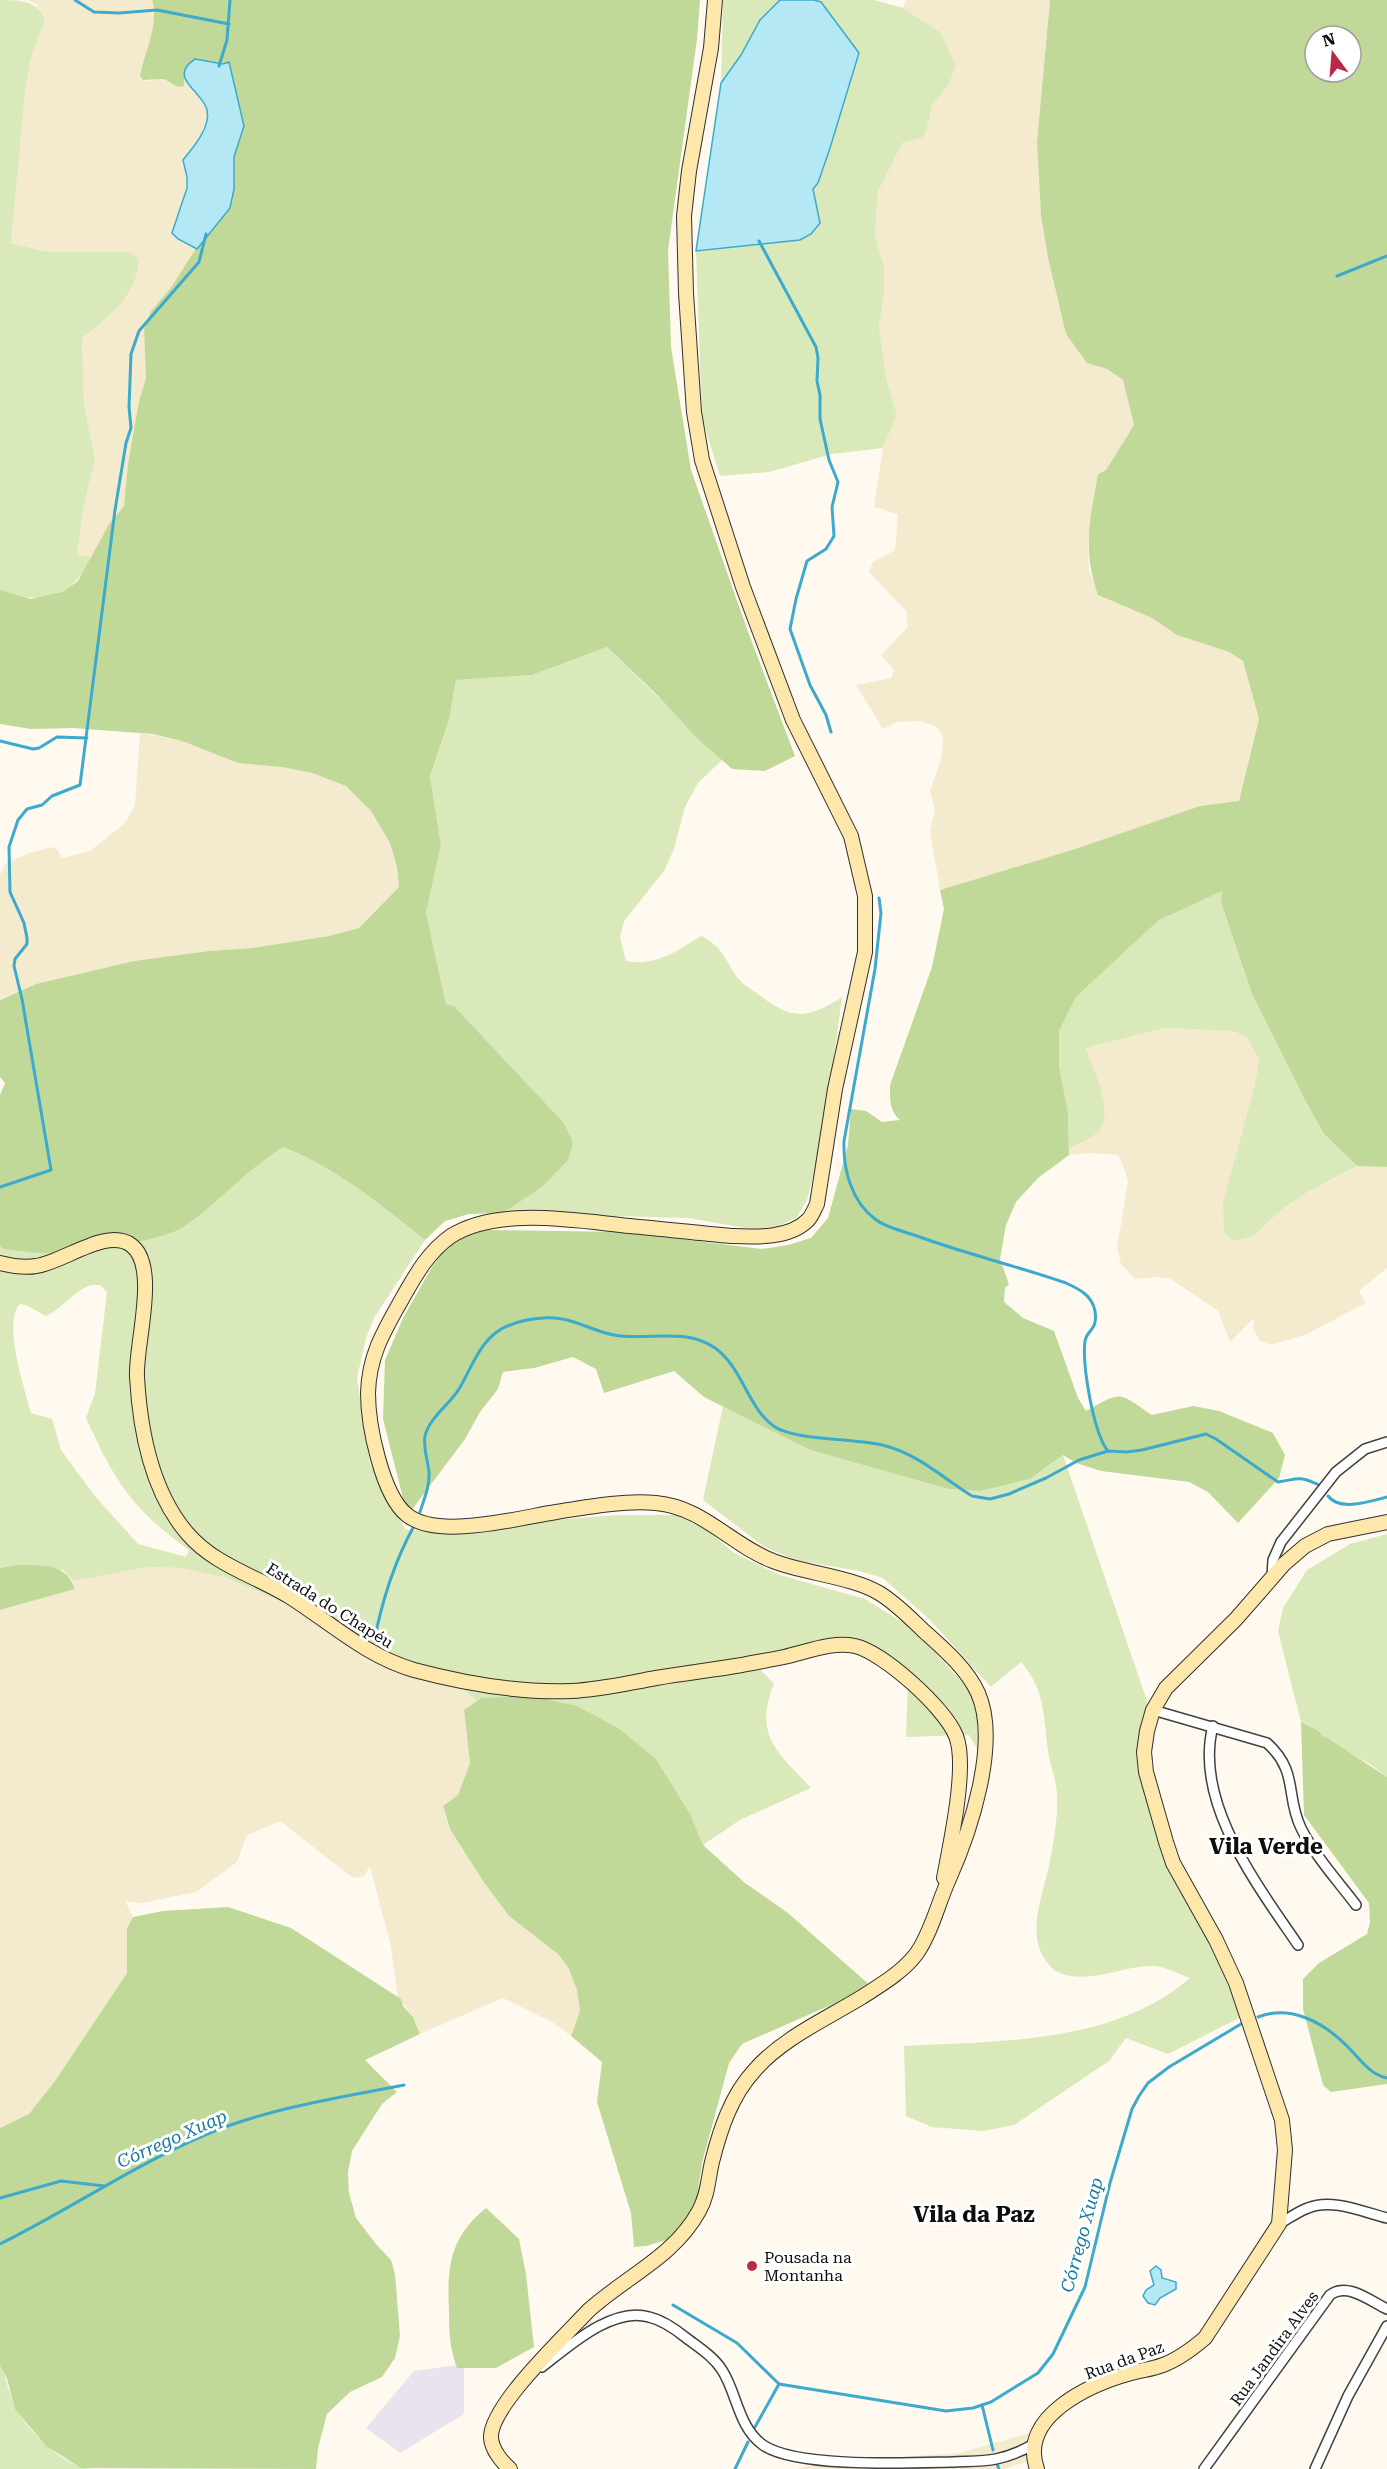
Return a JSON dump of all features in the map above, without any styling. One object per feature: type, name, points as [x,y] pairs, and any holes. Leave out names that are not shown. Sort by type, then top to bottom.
[{"type":"main road","points":[[510,2469],[495,2450],[491,2440],[492,2426],[504,2404],[602,2298],[676,2244],[687,2230],[707,2196],[711,2166],[732,2102],[755,2070],[787,2043],[880,1985],[904,1967],[919,1950],[959,1857],[976,1807],[985,1743],[984,1714],[976,1688],[962,1668],[897,1607],[877,1592],[860,1585],[772,1561],[704,1518],[681,1508],[657,1503],[562,1511],[451,1527],[414,1520],[401,1510],[389,1491],[381,1466],[368,1405],[369,1372],[378,1341],[416,1274],[435,1250],[455,1234],[481,1224],[527,1217],[764,1237],[791,1230],[808,1220],[818,1203],[835,1089],[865,952],[865,896],[851,836],[793,720],[739,575],[702,460],[694,412],[686,294],[684,216],[689,171],[711,48],[715,0]]},
{"type":"main road","name":"Estrada do Chapéu","points":[[0,1263],[38,1266],[68,1256],[92,1244],[114,1241],[125,1241],[135,1247],[141,1258],[145,1291],[136,1373],[141,1424],[154,1473],[174,1514],[187,1533],[219,1560],[291,1598],[379,1657],[415,1670],[464,1681],[567,1691],[591,1690],[708,1671],[842,1645],[868,1651],[886,1662],[933,1704],[956,1735],[959,1749],[956,1794],[942,1895]]},
{"type":"main road","points":[[1279,2224],[1285,2150],[1282,2120],[1236,1983],[1216,1940],[1173,1863],[1146,1772],[1144,1752],[1153,1710],[1166,1688],[1236,1618],[1272,1577],[1305,1546],[1328,1534],[1387,1522]]},
{"type":"main road","name":"Rua da Paz","points":[[1034,2444],[1041,2426],[1057,2409],[1092,2387],[1130,2373],[1162,2365],[1188,2353],[1205,2338],[1279,2224]]},
{"type":"main road","points":[[1034,2444],[1037,2469]]},
{"type":"street","points":[[1272,1577],[1272,1560],[1281,1542],[1336,1472],[1365,1449],[1387,1442]]},
{"type":"street","points":[[1153,1710],[1267,1743],[1286,1766],[1294,1807],[1301,1827],[1356,1905]]},
{"type":"street","points":[[1214,1726],[1209,1742],[1211,1773],[1229,1834],[1259,1887],[1298,1945]]},
{"type":"street","points":[[1279,2224],[1320,2204],[1335,2205],[1387,2218]]},
{"type":"street","name":"Rua Jandira Alves","points":[[1204,2469],[1330,2295],[1338,2289],[1346,2290],[1387,2309]]},
{"type":"street","points":[[526,2379],[606,2322],[626,2316],[649,2316],[673,2328],[709,2355],[722,2370],[750,2432],[763,2445],[783,2453],[812,2459],[903,2464],[993,2460],[1034,2444]]},
{"type":"street","points":[[1315,2469],[1348,2396],[1387,2326]]},
{"type":"shaded area","points":[[28,0],[152,0],[155,27],[140,76],[143,80],[149,81],[164,79],[178,87],[184,86],[185,80],[207,108],[208,119],[194,147],[183,160],[187,177],[178,239],[197,249],[170,289],[151,311],[144,331],[146,378],[139,401],[124,506],[109,524],[91,557],[77,556],[84,505],[95,459],[84,403],[82,338],[105,320],[127,296],[130,252],[48,252],[11,243],[25,93],[30,61],[45,19],[36,4]]},
{"type":"shaded area","points":[[906,0],[1050,0],[1037,142],[1041,216],[1048,258],[1058,301],[1087,363],[1107,369],[1123,380],[1134,425],[1106,470],[1098,474],[1088,543],[1089,570],[1098,595],[1152,618],[1177,635],[1229,652],[1243,661],[1259,719],[1239,801],[1200,806],[1075,849],[940,890],[930,831],[935,811],[930,791],[942,756],[943,738],[937,727],[921,721],[897,722],[883,729],[856,685],[891,678],[894,670],[881,655],[908,627],[906,611],[869,572],[873,562],[895,550],[898,514],[874,507],[883,448],[897,415],[886,377],[879,326],[884,294],[884,267],[875,235],[878,192],[903,142],[926,133],[932,105],[949,83],[956,65],[940,32],[903,8]]},
{"type":"shaded area","points":[[140,733],[182,741],[238,763],[282,767],[312,773],[346,786],[371,811],[390,843],[397,867],[399,887],[359,928],[329,936],[252,948],[134,961],[36,984],[0,999],[0,875],[5,864],[51,847],[58,850],[62,858],[90,851],[124,824],[135,806]]},
{"type":"shaded area","points":[[1165,1028],[1232,1031],[1246,1036],[1259,1060],[1254,1089],[1280,1211],[1309,1191],[1357,1166],[1387,1167],[1387,1268],[1359,1291],[1366,1303],[1307,1334],[1271,1345],[1260,1341],[1253,1328],[1254,1318],[1230,1342],[1218,1311],[1171,1279],[1155,1277],[1135,1279],[1121,1264],[1117,1248],[1128,1182],[1123,1165],[1118,1155],[1091,1153],[1069,1155],[1069,1149],[1098,1132],[1103,1096],[1085,1048]]},
{"type":"shaded area","points":[[149,1567],[181,1568],[227,1578],[272,1596],[297,1608],[346,1646],[392,1668],[453,1680],[477,1701],[464,1710],[470,1763],[458,1795],[443,1806],[446,1819],[483,1881],[509,1916],[558,1954],[569,1969],[577,1990],[580,2011],[571,2036],[554,2023],[503,1998],[420,2034],[413,2017],[398,1997],[391,1947],[370,1866],[364,1876],[353,1878],[280,1821],[247,1835],[237,1862],[196,1892],[142,1903],[125,1901],[133,1917],[127,1928],[127,1973],[55,2081],[29,2115],[0,2128],[0,1610],[75,1589],[73,1581]]},
{"type":"shaded area","points":[[464,2364],[464,2414],[400,2453],[366,2428],[414,2371]]},
{"type":"shaded area","points":[[1043,2429],[1038,2449],[1040,2457],[1005,2469],[797,2469],[822,2463],[959,2453]]},
{"type":"green space","points":[[0,0],[27,2],[37,8],[45,19],[30,61],[25,93],[11,243],[48,252],[131,252],[138,259],[137,272],[127,295],[111,314],[82,338],[84,403],[95,459],[84,505],[77,555],[91,557],[84,571],[65,590],[41,597],[14,595],[0,590]]},
{"type":"green space","points":[[152,0],[700,0],[697,39],[668,250],[671,347],[691,470],[795,756],[765,771],[732,769],[699,740],[607,647],[532,675],[456,680],[449,720],[430,776],[441,845],[426,913],[446,1004],[454,1006],[564,1123],[573,1142],[568,1160],[542,1187],[503,1213],[469,1214],[445,1221],[425,1240],[375,1200],[341,1177],[284,1147],[257,1165],[196,1218],[171,1233],[134,1243],[68,1252],[35,1253],[3,1249],[0,1246],[0,1095],[5,1083],[0,1077],[0,1000],[36,984],[134,961],[252,948],[329,936],[359,928],[399,887],[397,867],[390,843],[371,811],[346,786],[312,773],[282,767],[238,763],[182,741],[152,734],[73,728],[31,729],[0,724],[0,590],[31,599],[62,592],[78,581],[109,524],[124,506],[128,464],[139,401],[146,378],[144,330],[151,311],[170,289],[202,239],[230,208],[234,189],[234,157],[238,142],[240,110],[229,63],[188,64],[184,86],[178,87],[164,79],[143,80],[140,76],[153,29]]},
{"type":"green space","points":[[723,0],[780,0],[760,20],[741,55],[721,83]]},
{"type":"green space","points":[[814,0],[874,0],[903,8],[940,32],[956,65],[949,84],[932,105],[926,133],[921,138],[903,142],[878,192],[875,235],[884,267],[884,294],[879,326],[886,377],[897,415],[883,448],[832,454],[769,472],[720,476],[702,419],[696,251],[800,240],[813,189],[830,148],[859,54],[821,3]]},
{"type":"green space","points":[[1050,0],[1387,0],[1387,1167],[1357,1166],[1324,1134],[1252,994],[1221,902],[1222,891],[1159,920],[1076,997],[1059,1031],[1059,1066],[1068,1112],[1069,1155],[1038,1178],[1016,1202],[1006,1225],[1000,1259],[1009,1284],[1005,1288],[1004,1302],[1023,1318],[1054,1331],[1078,1398],[1086,1411],[1120,1396],[1152,1415],[1193,1406],[1219,1411],[1273,1433],[1285,1455],[1279,1478],[1238,1523],[1208,1492],[1189,1482],[1101,1471],[1076,1463],[1063,1455],[1030,1479],[980,1491],[948,1489],[810,1450],[704,1397],[674,1371],[604,1393],[596,1369],[573,1357],[534,1368],[503,1372],[498,1389],[480,1412],[465,1439],[411,1511],[405,1506],[383,1419],[385,1360],[403,1318],[432,1267],[450,1241],[487,1230],[623,1232],[762,1249],[811,1238],[828,1218],[848,1145],[851,1109],[866,1111],[882,1122],[900,1120],[892,1109],[890,1085],[932,967],[944,909],[940,890],[1075,849],[1200,806],[1239,801],[1259,719],[1243,661],[1229,652],[1177,635],[1152,618],[1098,595],[1090,563],[1089,534],[1098,474],[1106,470],[1134,425],[1123,380],[1107,369],[1087,363],[1066,334],[1048,258],[1041,216],[1037,142]]},
{"type":"green space","points":[[607,647],[722,760],[698,783],[685,807],[674,849],[664,871],[624,921],[620,937],[626,961],[656,960],[701,936],[718,948],[741,982],[780,1009],[799,1014],[809,1013],[830,1005],[842,997],[829,1094],[807,1200],[797,1217],[776,1227],[757,1230],[688,1218],[503,1213],[542,1187],[573,1142],[564,1123],[454,1006],[446,1004],[426,913],[441,845],[430,776],[449,720],[456,680],[532,675]]},
{"type":"green space","points":[[1222,890],[1221,902],[1252,994],[1324,1134],[1357,1166],[1309,1191],[1280,1211],[1253,1236],[1233,1241],[1224,1232],[1223,1202],[1254,1089],[1259,1060],[1246,1036],[1232,1031],[1165,1028],[1086,1048],[1101,1091],[1105,1114],[1103,1124],[1097,1133],[1069,1149],[1068,1112],[1059,1066],[1059,1031],[1076,997],[1159,920]]},
{"type":"green space","points":[[284,1147],[305,1157],[341,1177],[425,1240],[374,1318],[366,1338],[357,1378],[370,1464],[405,1529],[447,1534],[540,1521],[619,1515],[690,1515],[734,1553],[780,1575],[865,1599],[915,1630],[979,1701],[983,1759],[969,1735],[906,1737],[908,1681],[856,1645],[758,1667],[774,1684],[766,1717],[772,1742],[788,1764],[811,1788],[740,1820],[703,1845],[691,1816],[481,1698],[477,1701],[453,1680],[392,1668],[346,1646],[297,1608],[227,1578],[181,1568],[149,1567],[73,1581],[63,1570],[16,1565],[0,1568],[0,1246],[3,1249],[36,1253],[95,1248],[216,1200],[265,1158]],"holes":[[[100,1285],[107,1292],[95,1393],[86,1418],[106,1460],[127,1493],[153,1521],[189,1550],[186,1557],[138,1544],[94,1495],[61,1450],[52,1419],[31,1413],[16,1357],[13,1326],[15,1313],[20,1304],[46,1316],[84,1288]]]},
{"type":"green space","points":[[723,1406],[810,1450],[948,1489],[980,1491],[1030,1479],[1063,1455],[1147,1701],[1143,1766],[1200,1915],[1243,2016],[1168,2054],[1126,2038],[1109,2061],[1014,2125],[983,2131],[932,2127],[906,2116],[904,2046],[1016,2040],[1091,2027],[1127,2016],[1160,2000],[1190,1978],[1155,1966],[1080,1977],[1068,1975],[1051,1967],[1040,1951],[1037,1925],[1054,1837],[1057,1792],[1049,1757],[1043,1707],[1036,1684],[1021,1662],[991,1687],[930,1620],[883,1578],[859,1571],[795,1560],[763,1546],[703,1500]]},
{"type":"green space","points":[[1387,1534],[1387,1777],[1373,1766],[1324,1738],[1319,1731],[1301,1722],[1278,1631],[1283,1608],[1307,1570],[1350,1544]]},
{"type":"green space","points":[[16,1565],[43,1565],[59,1570],[66,1574],[75,1589],[0,1610],[0,1568]]},
{"type":"green space","points":[[532,1696],[577,1706],[618,1728],[656,1759],[691,1816],[703,1845],[745,1883],[788,1913],[872,1987],[742,2044],[729,2063],[702,2163],[696,2202],[684,2230],[667,2240],[646,2246],[634,2247],[631,2213],[597,2102],[602,2062],[571,2036],[580,2011],[577,1990],[569,1969],[558,1954],[509,1916],[483,1881],[450,1829],[443,1806],[458,1795],[470,1763],[464,1710],[481,1698]]},
{"type":"green space","points":[[1301,1722],[1319,1731],[1324,1738],[1326,1737],[1387,1777],[1387,2084],[1331,2092],[1323,2085],[1303,2009],[1303,1979],[1319,1963],[1367,1934],[1370,1922],[1369,1903],[1304,1815]]},
{"type":"green space","points":[[228,1907],[291,1928],[401,1999],[403,2006],[413,2017],[420,2034],[365,2060],[397,2092],[382,2104],[352,2151],[348,2172],[349,2193],[356,2218],[391,2260],[395,2274],[400,2336],[395,2358],[382,2377],[350,2392],[327,2414],[318,2448],[316,2469],[81,2468],[46,2446],[15,2409],[7,2379],[0,2366],[0,2128],[29,2114],[55,2081],[127,1973],[127,1928],[133,1917],[163,1911]]},
{"type":"green space","points":[[486,2208],[519,2239],[526,2274],[534,2347],[496,2368],[457,2368],[450,2334],[448,2297],[450,2268],[464,2231]]},
{"type":"green space","points":[[0,2366],[14,2405],[31,2430],[60,2456],[81,2467],[93,2469],[0,2469]]},
{"type":"water","points":[[780,0],[821,2],[859,53],[830,148],[818,183],[813,189],[820,223],[811,234],[800,240],[696,251],[721,83],[741,55],[760,20]]},
{"type":"water","points":[[195,59],[223,64],[229,62],[244,126],[234,157],[234,189],[230,208],[197,249],[178,239],[172,233],[187,188],[183,160],[200,137],[208,117],[204,103],[185,79],[184,72],[187,66]]},
{"type":"water","points":[[1156,2266],[1161,2270],[1162,2278],[1176,2282],[1176,2289],[1160,2298],[1155,2305],[1148,2303],[1143,2296],[1146,2290],[1154,2285],[1150,2271]]},
{"type":"waterway","points":[[75,0],[94,12],[157,10],[229,24]]},
{"type":"waterway","points":[[219,66],[227,40],[230,0]]},
{"type":"waterway","points":[[0,1187],[51,1170],[22,999],[14,966],[15,959],[27,944],[27,938],[24,923],[10,892],[9,847],[18,820],[27,809],[42,805],[52,796],[80,785],[115,510],[126,443],[131,428],[129,407],[131,354],[139,331],[199,262],[206,234]]},
{"type":"waterway","points":[[759,241],[816,347],[820,419],[829,460],[838,482],[832,507],[834,536],[826,549],[807,561],[790,629],[810,685],[826,715],[831,732]]},
{"type":"waterway","points":[[1337,276],[1387,256]]},
{"type":"waterway","points":[[0,741],[33,749],[57,737],[87,738]]},
{"type":"waterway","points":[[879,898],[881,913],[875,969],[844,1141],[847,1173],[854,1194],[867,1212],[884,1225],[1066,1283],[1088,1297],[1093,1305],[1096,1318],[1085,1341],[1087,1381],[1097,1428],[1107,1450]]},
{"type":"waterway","points":[[420,1512],[429,1482],[425,1450],[427,1429],[455,1395],[478,1353],[493,1335],[516,1323],[545,1318],[569,1320],[614,1335],[679,1336],[703,1342],[725,1356],[758,1410],[775,1427],[798,1435],[874,1443],[898,1450],[920,1461],[972,1496],[990,1499],[1009,1494],[1079,1460],[1108,1451],[1142,1450],[1206,1434],[1278,1482],[1303,1479],[1321,1486]]},
{"type":"waterway","points":[[1328,1496],[1333,1501],[1348,1504],[1364,1503],[1387,1497]]},
{"type":"waterway","points":[[373,1647],[389,1585],[414,1526]]},
{"type":"waterway","name":"Córrego Xuap","points":[[1258,2017],[1270,2014],[1295,2014],[1317,2023],[1338,2038],[1370,2070],[1387,2078]]},
{"type":"waterway","name":"Córrego Xuap","points":[[779,2384],[946,2411],[973,2408],[991,2402],[1038,2373],[1053,2354],[1085,2287],[1110,2183],[1132,2109],[1139,2096],[1148,2083],[1169,2067],[1241,2024]]},
{"type":"waterway","name":"Córrego Xuap","points":[[0,2244],[153,2160],[205,2135],[278,2111],[404,2085]]},
{"type":"waterway","points":[[0,2198],[61,2181],[104,2186]]},
{"type":"waterway","points":[[673,2305],[737,2343],[779,2384]]},
{"type":"waterway","points":[[755,2427],[779,2384]]},
{"type":"waterway","points":[[982,2405],[993,2450]]},
{"type":"waterway","points":[[735,2469],[748,2442]]},
{"type":"waterway","points":[[997,2464],[999,2469]]},
{"type":"place","name":"Pousada na Montanha","points":[[752,2266]]},
{"type":"district","name":"Vila Verde","points":[[1266,1846]]},
{"type":"district","name":"Vila da Paz","points":[[974,2214]]}]
